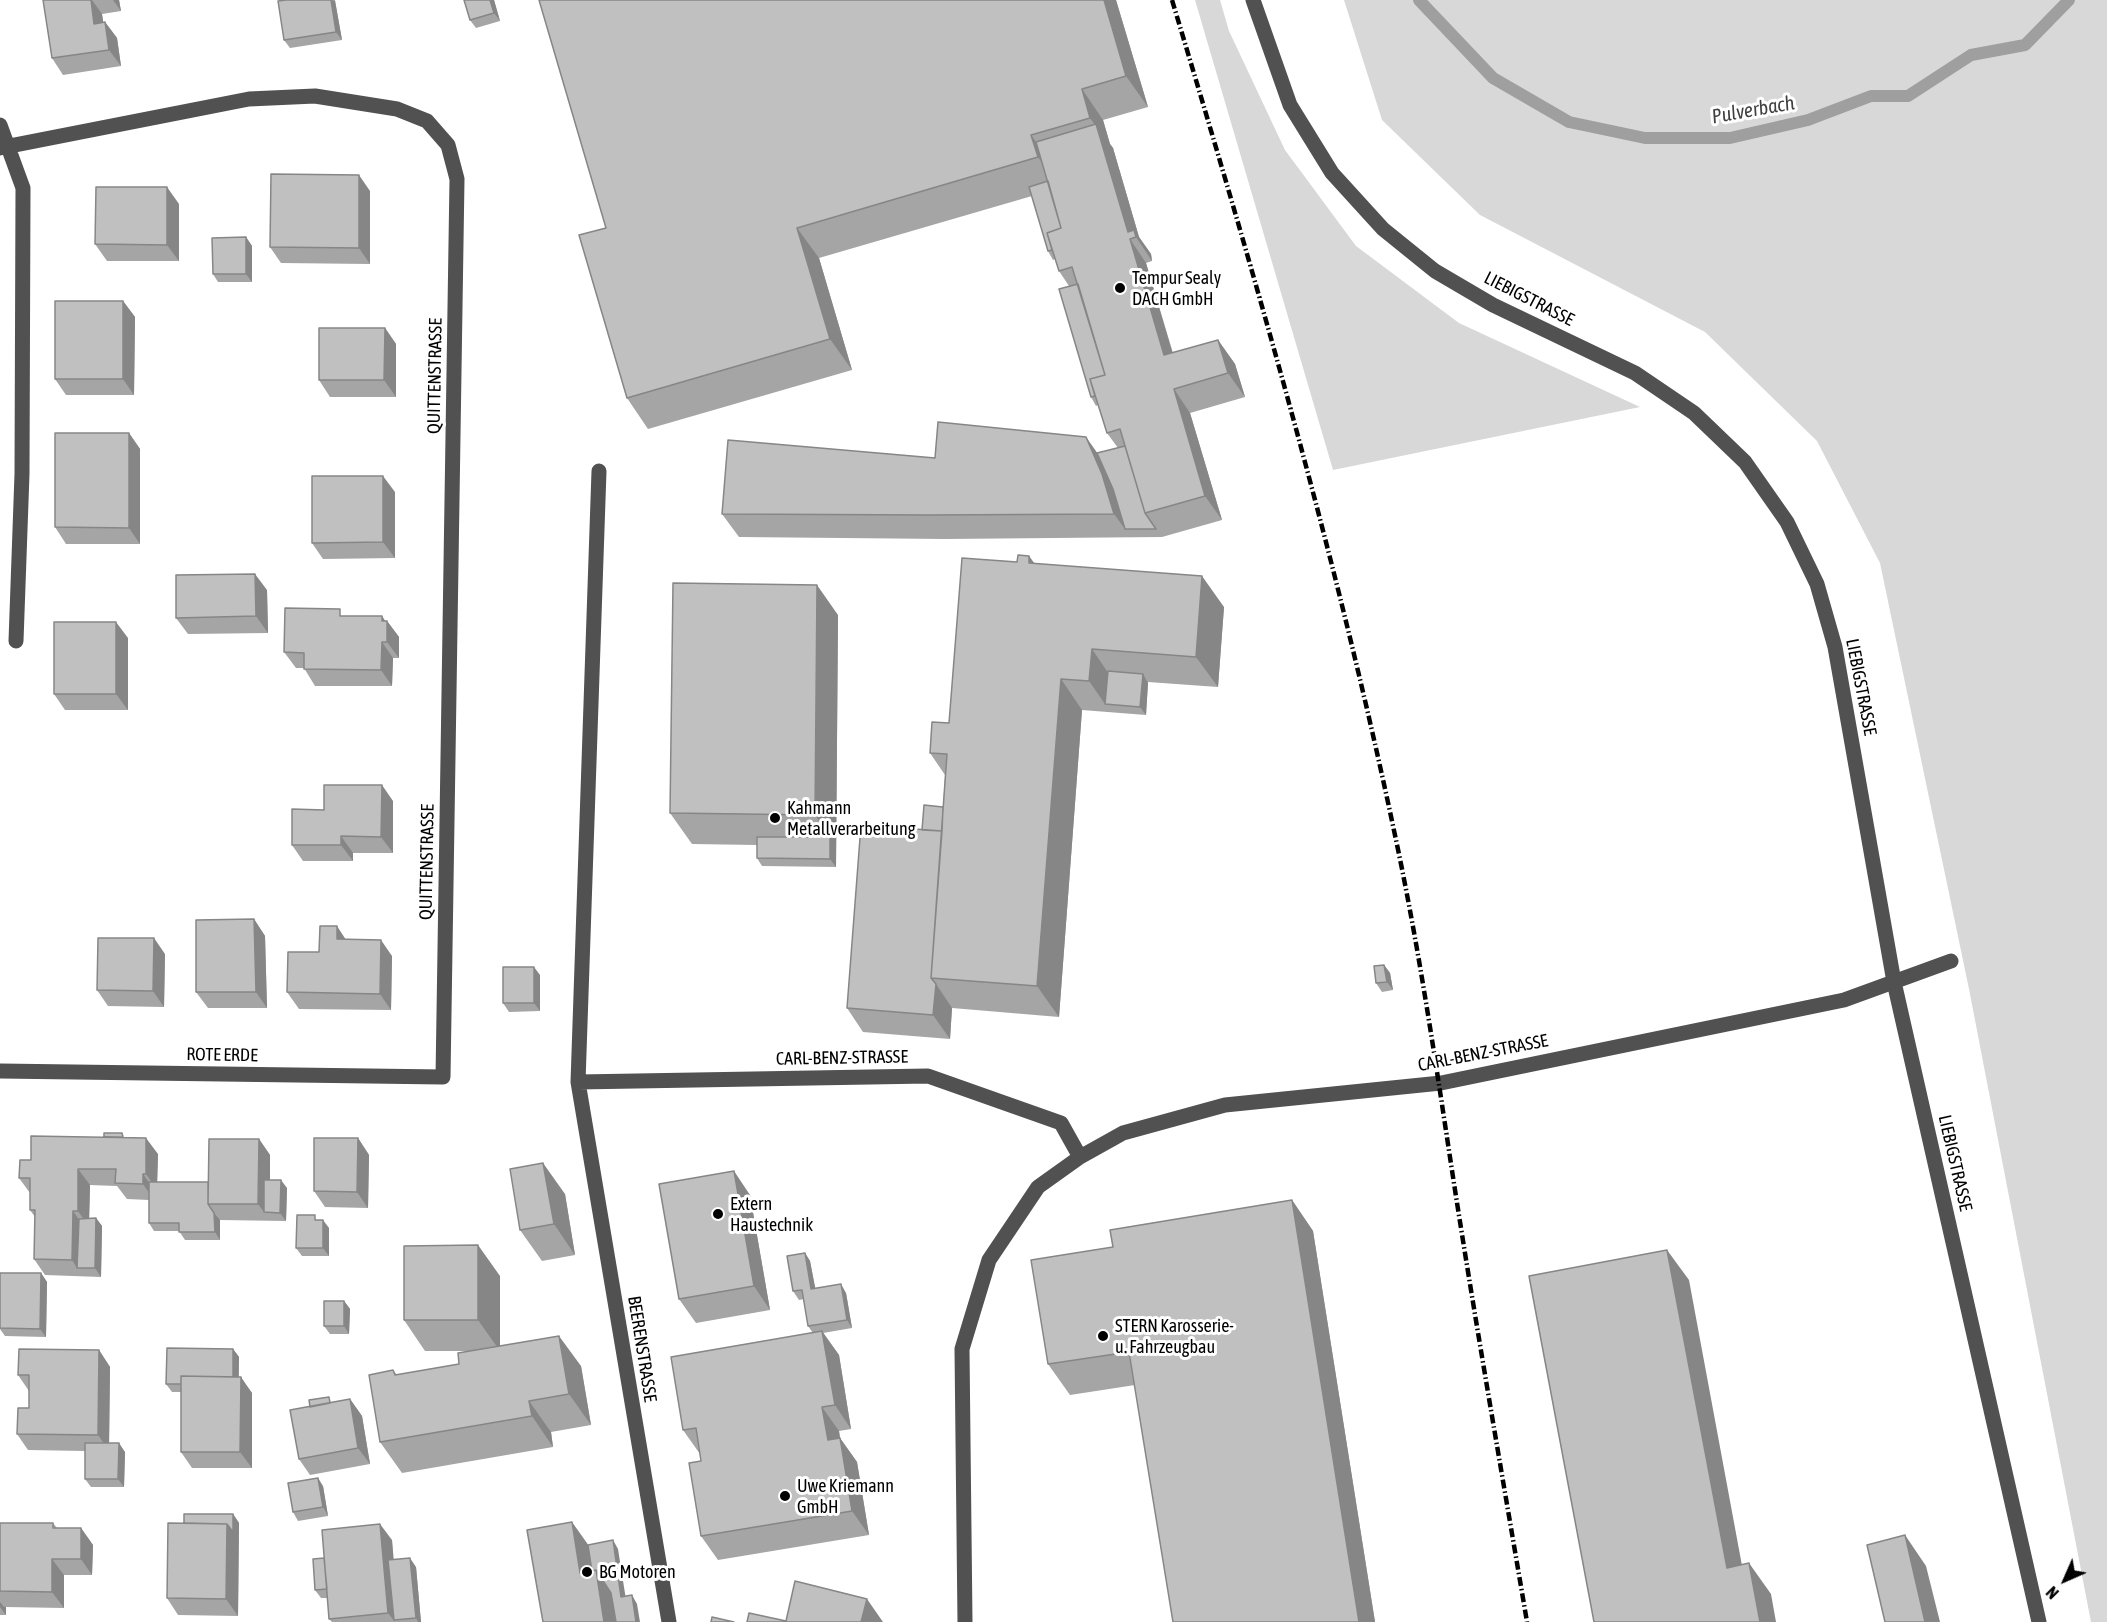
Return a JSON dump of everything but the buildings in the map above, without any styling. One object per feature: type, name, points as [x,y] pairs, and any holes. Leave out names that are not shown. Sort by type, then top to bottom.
[{"type":"street","name":"LIEBIGSTRASSE","points":[[1253,0],[1290,105],[1332,174],[1383,229],[1445,277],[1493,305],[1635,373],[1694,413],[1745,462],[1787,522],[1817,584],[1835,647],[1894,982],[2039,1622]]},
{"type":"street","name":"QUITTENSTRASSE","points":[[4,147],[249,99],[315,96],[397,109],[427,121],[448,145],[457,179],[443,1077]]},
{"type":"street","points":[[0,125],[4,147],[23,188],[22,474],[16,641]]},
{"type":"street","name":"BEERENSTRASSE","points":[[599,471],[578,1082],[669,1622]]},
{"type":"street","name":"CARL-BENZ-STRASSE","points":[[965,1622],[962,1348],[989,1260],[1038,1187],[1080,1157],[1123,1133],[1225,1105],[1441,1083],[1844,1000],[1951,961]]},
{"type":"street","name":"ROTE ERDE","points":[[0,1071],[443,1077]]},
{"type":"street","name":"CARL-BENZ-STRASSE","points":[[578,1082],[928,1076],[1061,1123],[1080,1157]]},
{"type":"shaded area","points":[[1195,0],[1220,0],[1229,31],[1285,150],[1356,246],[1459,323],[1640,407],[1333,470]]},
{"type":"shaded area","points":[[1344,0],[2107,0],[2107,1622],[2091,1622],[1969,989],[1880,563],[1817,441],[1705,332],[1480,215],[1382,120]]},
{"type":"waterway","name":"Pulverbach","points":[[1419,0],[1493,78],[1569,122],[1645,138],[1730,138],[1808,120],[1871,96],[1908,96],[1971,55],[2025,45],[2069,0]]},
{"type":"railway","points":[[1172,0],[1236,215],[1325,538],[1401,864],[1429,1020],[1527,1622]]},
{"type":"place","name":"Tempur Sealy DACH GmbH","points":[[1120,288]]},
{"type":"place","name":"Kahmann Metallverarbeitung","points":[[775,818]]},
{"type":"place","name":"Extern Haustechnik","points":[[718,1214]]},
{"type":"place","name":"STERN Karosserie- u. Fahrzeugbau","points":[[1103,1336]]},
{"type":"place","name":"Uwe Kriemann GmbH","points":[[785,1496]]},
{"type":"place","name":"BG Motoren","points":[[587,1572]]}]
